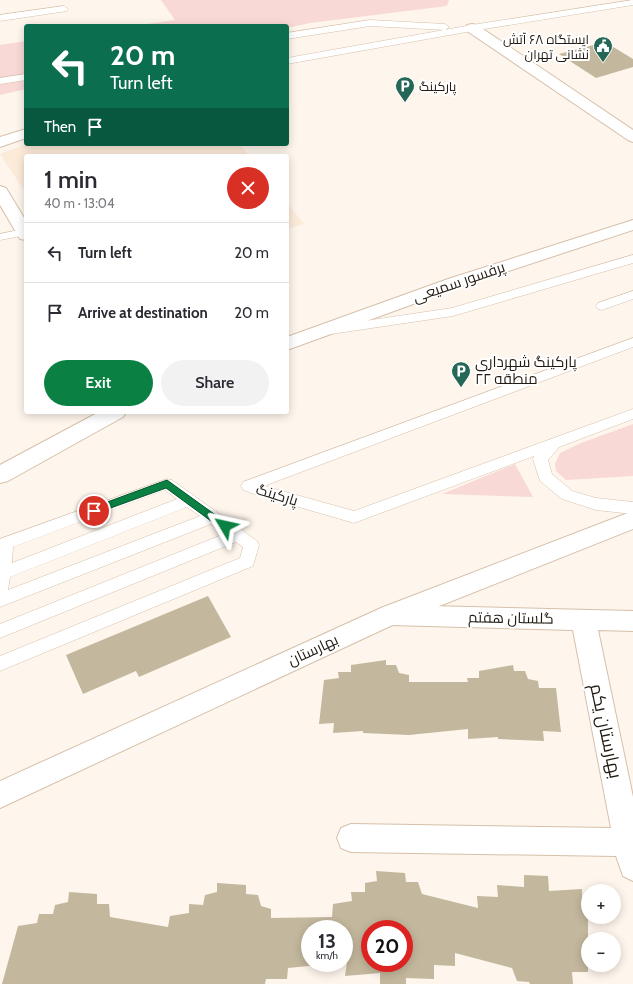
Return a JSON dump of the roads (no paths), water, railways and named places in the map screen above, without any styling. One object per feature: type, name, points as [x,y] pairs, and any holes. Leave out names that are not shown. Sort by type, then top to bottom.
[{"type":"main road","points":[[472,28],[633,137]]},
{"type":"main road","points":[[0,142],[24,134]]},
{"type":"main road","points":[[0,191],[24,232]]},
{"type":"main road","name":"پرفسور سمیعی","points":[[289,343],[454,282],[633,225]]},
{"type":"main road","points":[[0,476],[112,414]]},
{"type":"main road","name":"بهارستان","points":[[0,795],[390,615],[633,520]]},
{"type":"main road","name":"گلستان هفتم","points":[[390,615],[633,621]]},
{"type":"main road","name":"بهارستان یکم","points":[[583,619],[632,850]]},
{"type":"main road","points":[[351,838],[632,850]]},
{"type":"lane","points":[[289,61],[472,28],[633,2]]},
{"type":"lane","points":[[0,18],[64,10]]},
{"type":"lane","points":[[289,36],[370,23],[472,28]]},
{"type":"lane","points":[[0,81],[24,77]]},
{"type":"lane","points":[[0,238],[24,234]]},
{"type":"lane","points":[[320,331],[453,312],[633,259]]},
{"type":"lane","points":[[602,306],[633,294]]},
{"type":"lane","name":"پارکینگ","points":[[555,444],[354,517],[248,486],[633,342]]},
{"type":"lane","points":[[633,414],[555,444],[540,459],[545,477],[567,495],[596,504],[633,508]]},
{"type":"lane","points":[[0,592],[6,543],[167,484],[251,545],[247,562],[0,664]]},
{"type":"lane","points":[[2,573],[189,500]]},
{"type":"lane","points":[[0,600],[213,517]]},
{"type":"lane","points":[[0,631],[237,535]]},
{"type":"place","name":"ایستگاه ۶۸ آتش نشانی تهران","points":[[603,63]]},
{"type":"place","name":"پارکینگ","points":[[405,103]]},
{"type":"place","name":"پارکینگ شهرداری منطقه ۲۲","points":[[461,388]]}]
